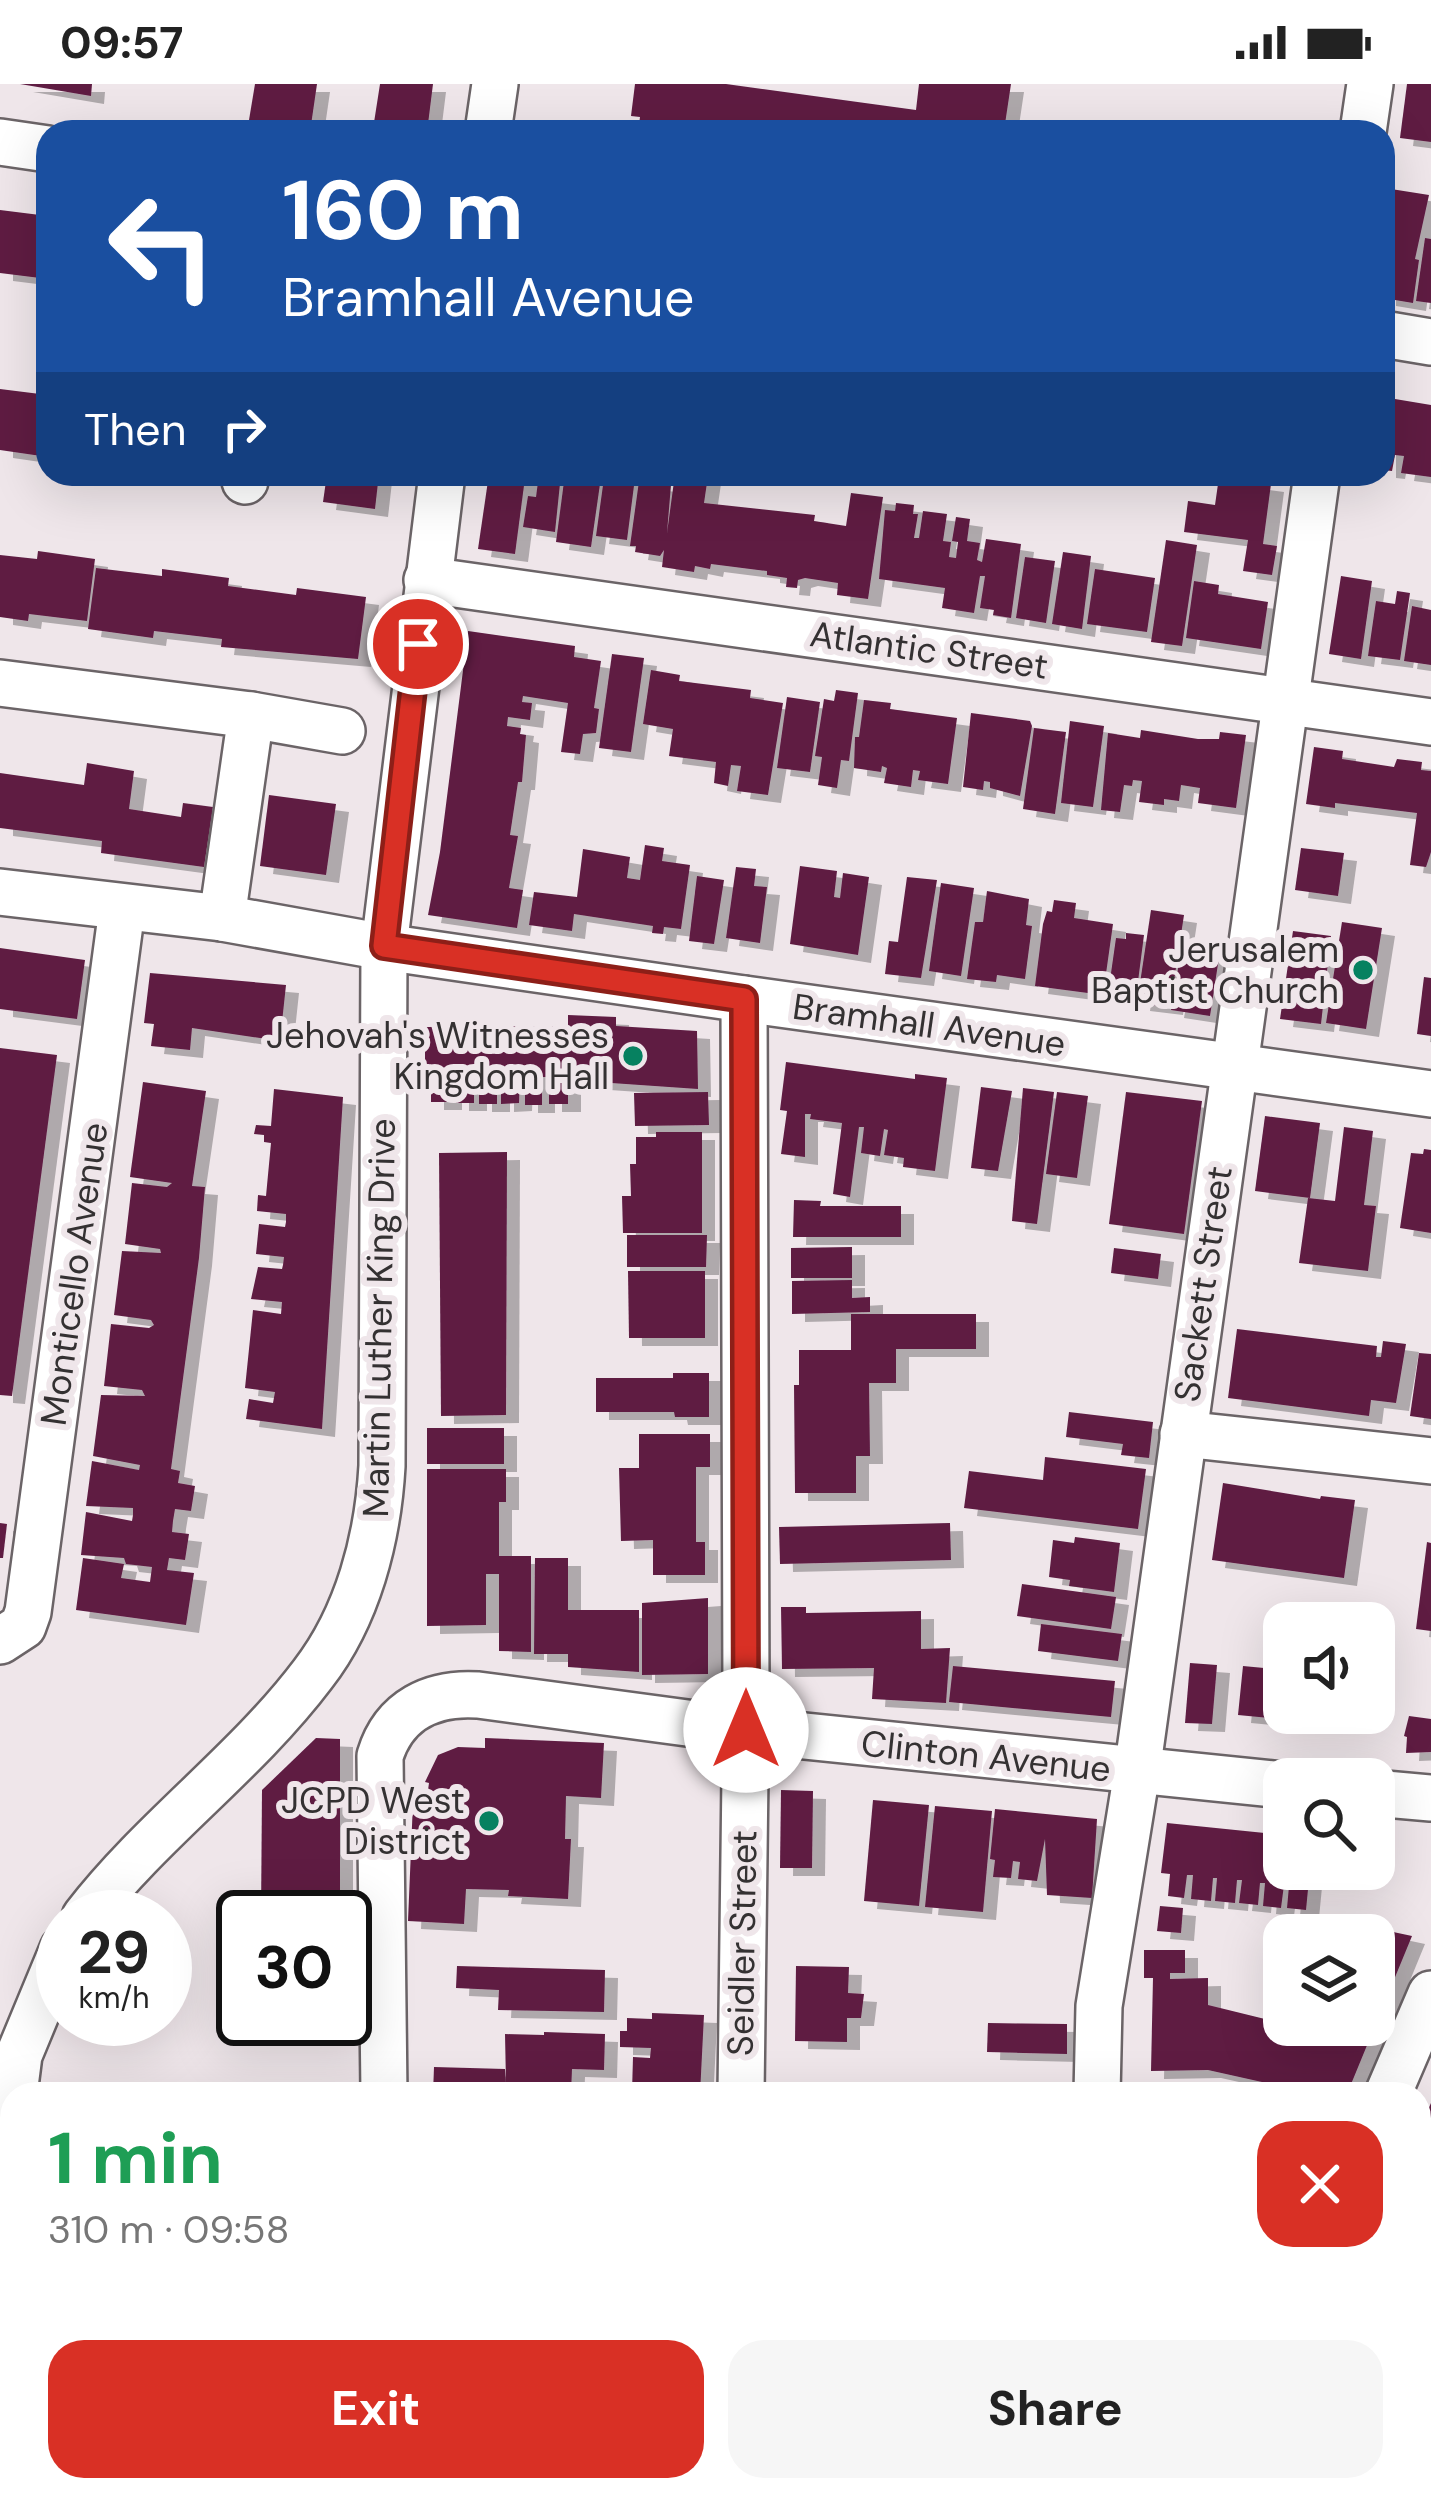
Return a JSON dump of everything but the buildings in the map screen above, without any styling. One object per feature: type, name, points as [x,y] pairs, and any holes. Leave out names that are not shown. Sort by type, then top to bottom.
[{"type":"street","points":[[490,120],[495,84]]},
{"type":"street","points":[[1365,120],[1370,84]]},
{"type":"street","points":[[0,142],[36,147]]},
{"type":"street","points":[[1395,336],[1431,342]]},
{"type":"street","name":"Martin Luther King Drive","points":[[106,1890],[263,1733],[316,1672],[346,1618],[372,1545],[382,1466],[384,946],[440,486]]},
{"type":"street","name":"Sackett Street","points":[[1097,2082],[1099,2006],[1137,1772],[1315,486]]},
{"type":"street","name":"Atlantic Street","points":[[427,580],[1431,722]]},
{"type":"street","points":[[0,683],[342,731]]},
{"type":"street","points":[[222,918],[251,716]]},
{"type":"street","name":"Bramhall Avenue","points":[[0,892],[222,918],[744,999],[1431,1094]]},
{"type":"street","name":"Monticello Avenue","points":[[7,1638],[28,1612],[122,909]]},
{"type":"street","name":"Seidler Street","points":[[740,2082],[746,1730],[744,999]]},
{"type":"street","points":[[1183,1434],[1431,1461]]},
{"type":"street","name":"Clinton Avenue","points":[[384,2082],[379,1775],[386,1738],[395,1724],[431,1698],[457,1693],[746,1730],[1263,1783]]},
{"type":"street","points":[[1395,1795],[1431,1798]]},
{"type":"street","points":[[1393,2082],[1431,1994]]},
{"type":"street","points":[[16,2082],[19,2055],[36,2014]]},
{"type":"place","name":"Jerusalem Baptist Church","points":[[1363,970]]},
{"type":"place","name":"Jehovah's Witnesses Kingdom Hall","points":[[633,1056]]},
{"type":"place","name":"JCPD West District","points":[[489,1821]]},
{"type":"route","points":[[418,644],[384,946],[744,999],[746,1730]]}]
